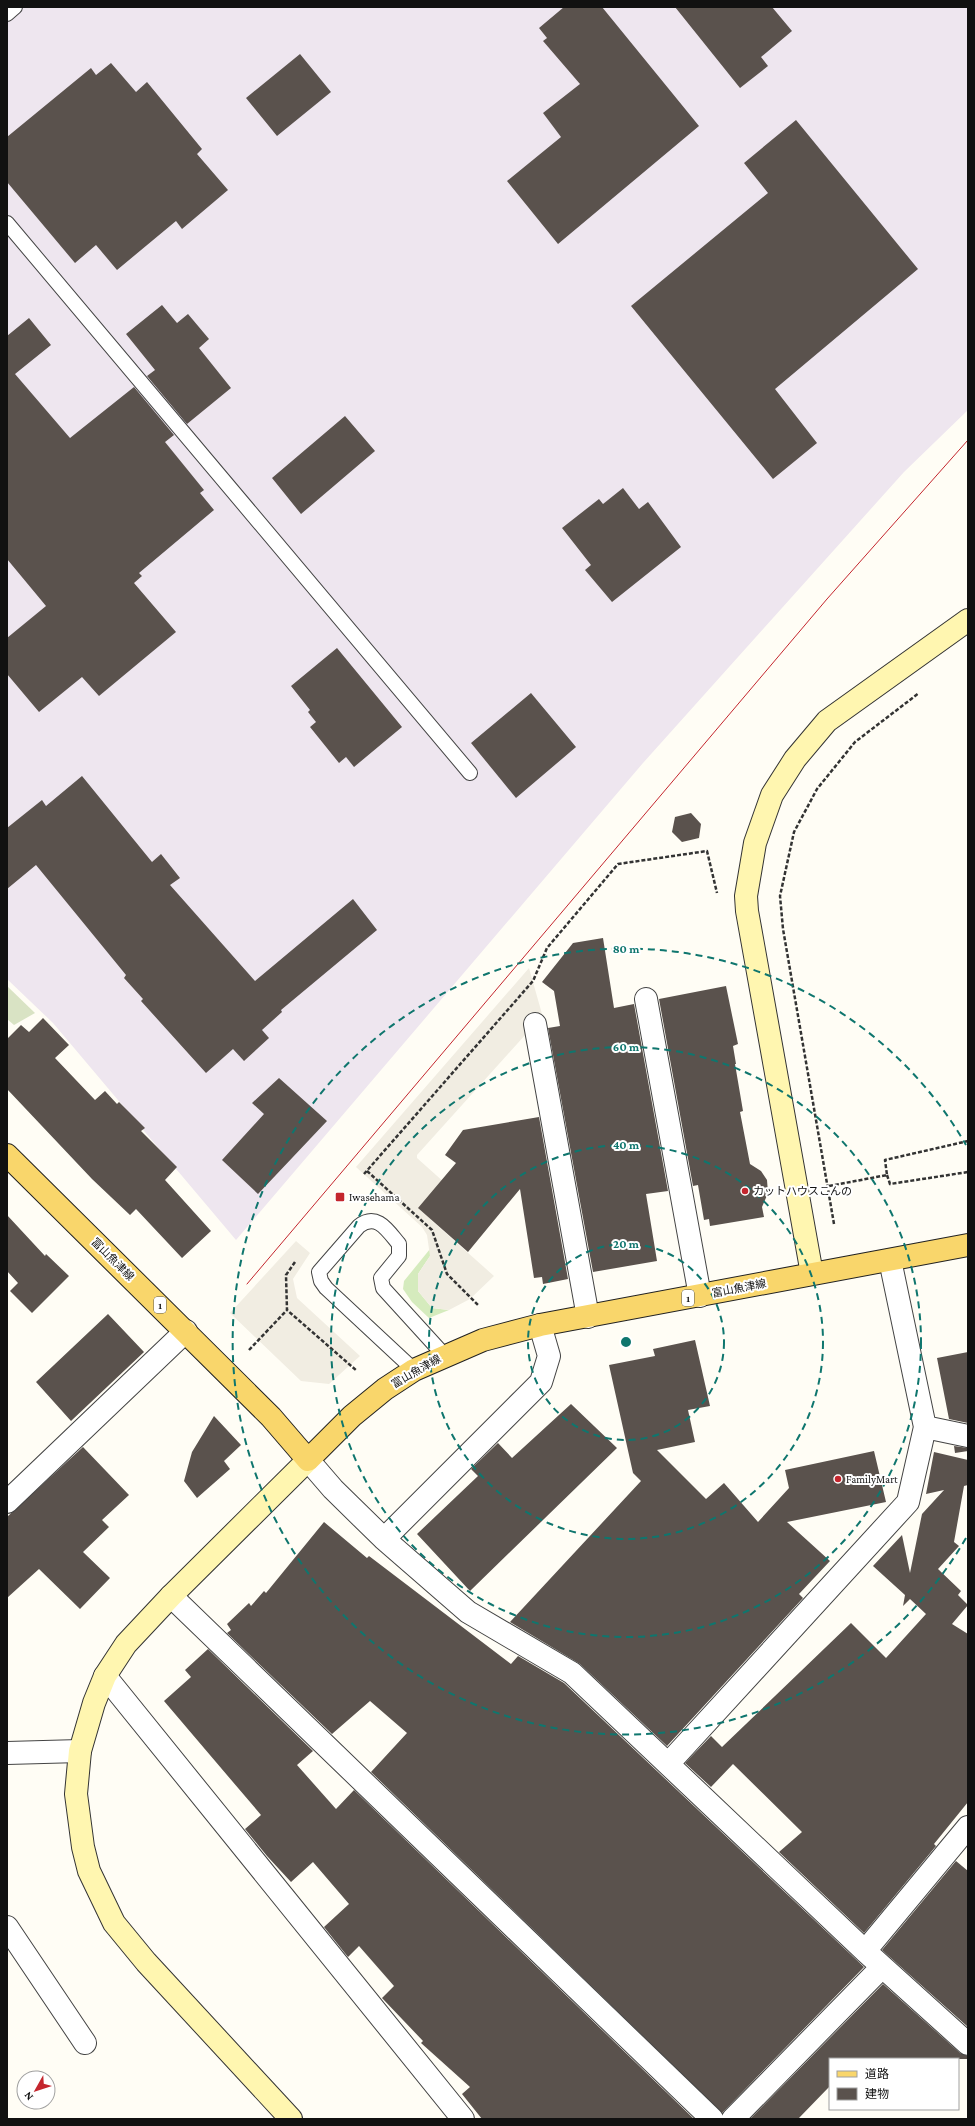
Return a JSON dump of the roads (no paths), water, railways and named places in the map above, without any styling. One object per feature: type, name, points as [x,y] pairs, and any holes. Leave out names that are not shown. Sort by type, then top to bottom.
[{"type":"main road","name":"富山魚津線","points":[[7,1155],[271,1417],[308,1460],[352,1416],[385,1389],[414,1370],[444,1355],[483,1340],[540,1325],[968,1245]]},
{"type":"street","points":[[812,1274],[747,911],[746,896],[755,843],[772,795],[795,759],[827,721],[968,620]]},
{"type":"street","points":[[646,999],[700,1296]]},
{"type":"street","points":[[535,1024],[588,1317]]},
{"type":"street","points":[[668,1764],[908,1502],[925,1427],[890,1260]]},
{"type":"street","points":[[384,1539],[541,1382],[549,1356],[540,1325]]},
{"type":"street","points":[[7,1502],[186,1331]]},
{"type":"street","points":[[925,1427],[968,1436]]},
{"type":"street","points":[[291,2119],[146,1962],[114,1923],[89,1871],[82,1847],[76,1794],[80,1751],[94,1703],[105,1676],[126,1644],[171,1596],[308,1460],[333,1489],[384,1539],[468,1612],[572,1672],[865,1952],[968,2044]]},
{"type":"street","points":[[171,1596],[712,2119]]},
{"type":"street","points":[[105,1676],[463,2119]]},
{"type":"street","points":[[7,1753],[80,1751]]},
{"type":"street","points":[[865,1952],[968,1827]]},
{"type":"street","points":[[7,1927],[85,2043]]},
{"type":"street","points":[[733,2119],[882,1967]]},
{"type":"lane","points":[[7,14],[15,7]]},
{"type":"lane","points":[[7,223],[470,773]]},
{"type":"lane","points":[[414,1370],[326,1288],[321,1281],[320,1272],[359,1226],[366,1220],[371,1220],[382,1224],[399,1244],[399,1256],[381,1278],[383,1288],[444,1355]]},
{"type":"tram line","points":[[247,1284],[827,599],[968,440]]},
{"type":"place","name":"カットハウスこんの","points":[[745,1191]]},
{"type":"place","name":"Iwasehama","points":[[340,1197]]},
{"type":"place","name":"FamilyMart","points":[[838,1479]]}]
